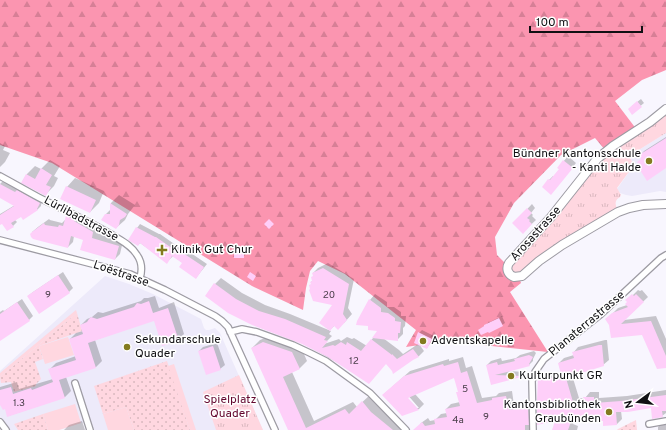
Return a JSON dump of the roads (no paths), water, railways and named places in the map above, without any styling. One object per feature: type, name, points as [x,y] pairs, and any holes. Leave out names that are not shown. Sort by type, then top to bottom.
[{"type":"main road","name":"Arosastrasse","points":[[666,109],[650,122],[597,158],[571,194],[510,263],[507,268],[509,274],[514,277],[522,276],[562,245],[618,212],[643,205],[666,204]]},
{"type":"street","name":"Lürlibadstrasse","points":[[0,176],[38,197],[90,222],[126,244],[138,256],[142,272],[140,278]]},
{"type":"street","name":"Loëstrasse","points":[[0,240],[130,274],[215,316],[225,324],[230,332],[275,430]]},
{"type":"street","name":"Planaterrastrasse","points":[[533,430],[532,381],[535,372],[544,359],[601,314],[666,255]]},
{"type":"street","points":[[230,332],[242,329],[257,332],[310,352],[326,361],[370,393],[406,430]]},
{"type":"street","points":[[75,383],[90,430]]},
{"type":"street","points":[[649,424],[666,421]]},
{"type":"street","points":[[0,422],[6,430]]},
{"type":"place","name":"Bündner Kantonsschule - Kanti Halde","points":[[649,161]]},
{"type":"place","name":"Klinik Gut Chur","points":[[162,250]]},
{"type":"place","name":"Adventskapelle","points":[[423,341]]},
{"type":"place","name":"Sekundarschule Quader","points":[[127,347]]},
{"type":"place","name":"Kulturpunkt GR","points":[[511,376]]},
{"type":"place","name":"Kantonsbibliothek Graubünden","points":[[609,412]]},
{"type":"park label","name":"Spielplatz Quader","points":[[230,407]]}]
